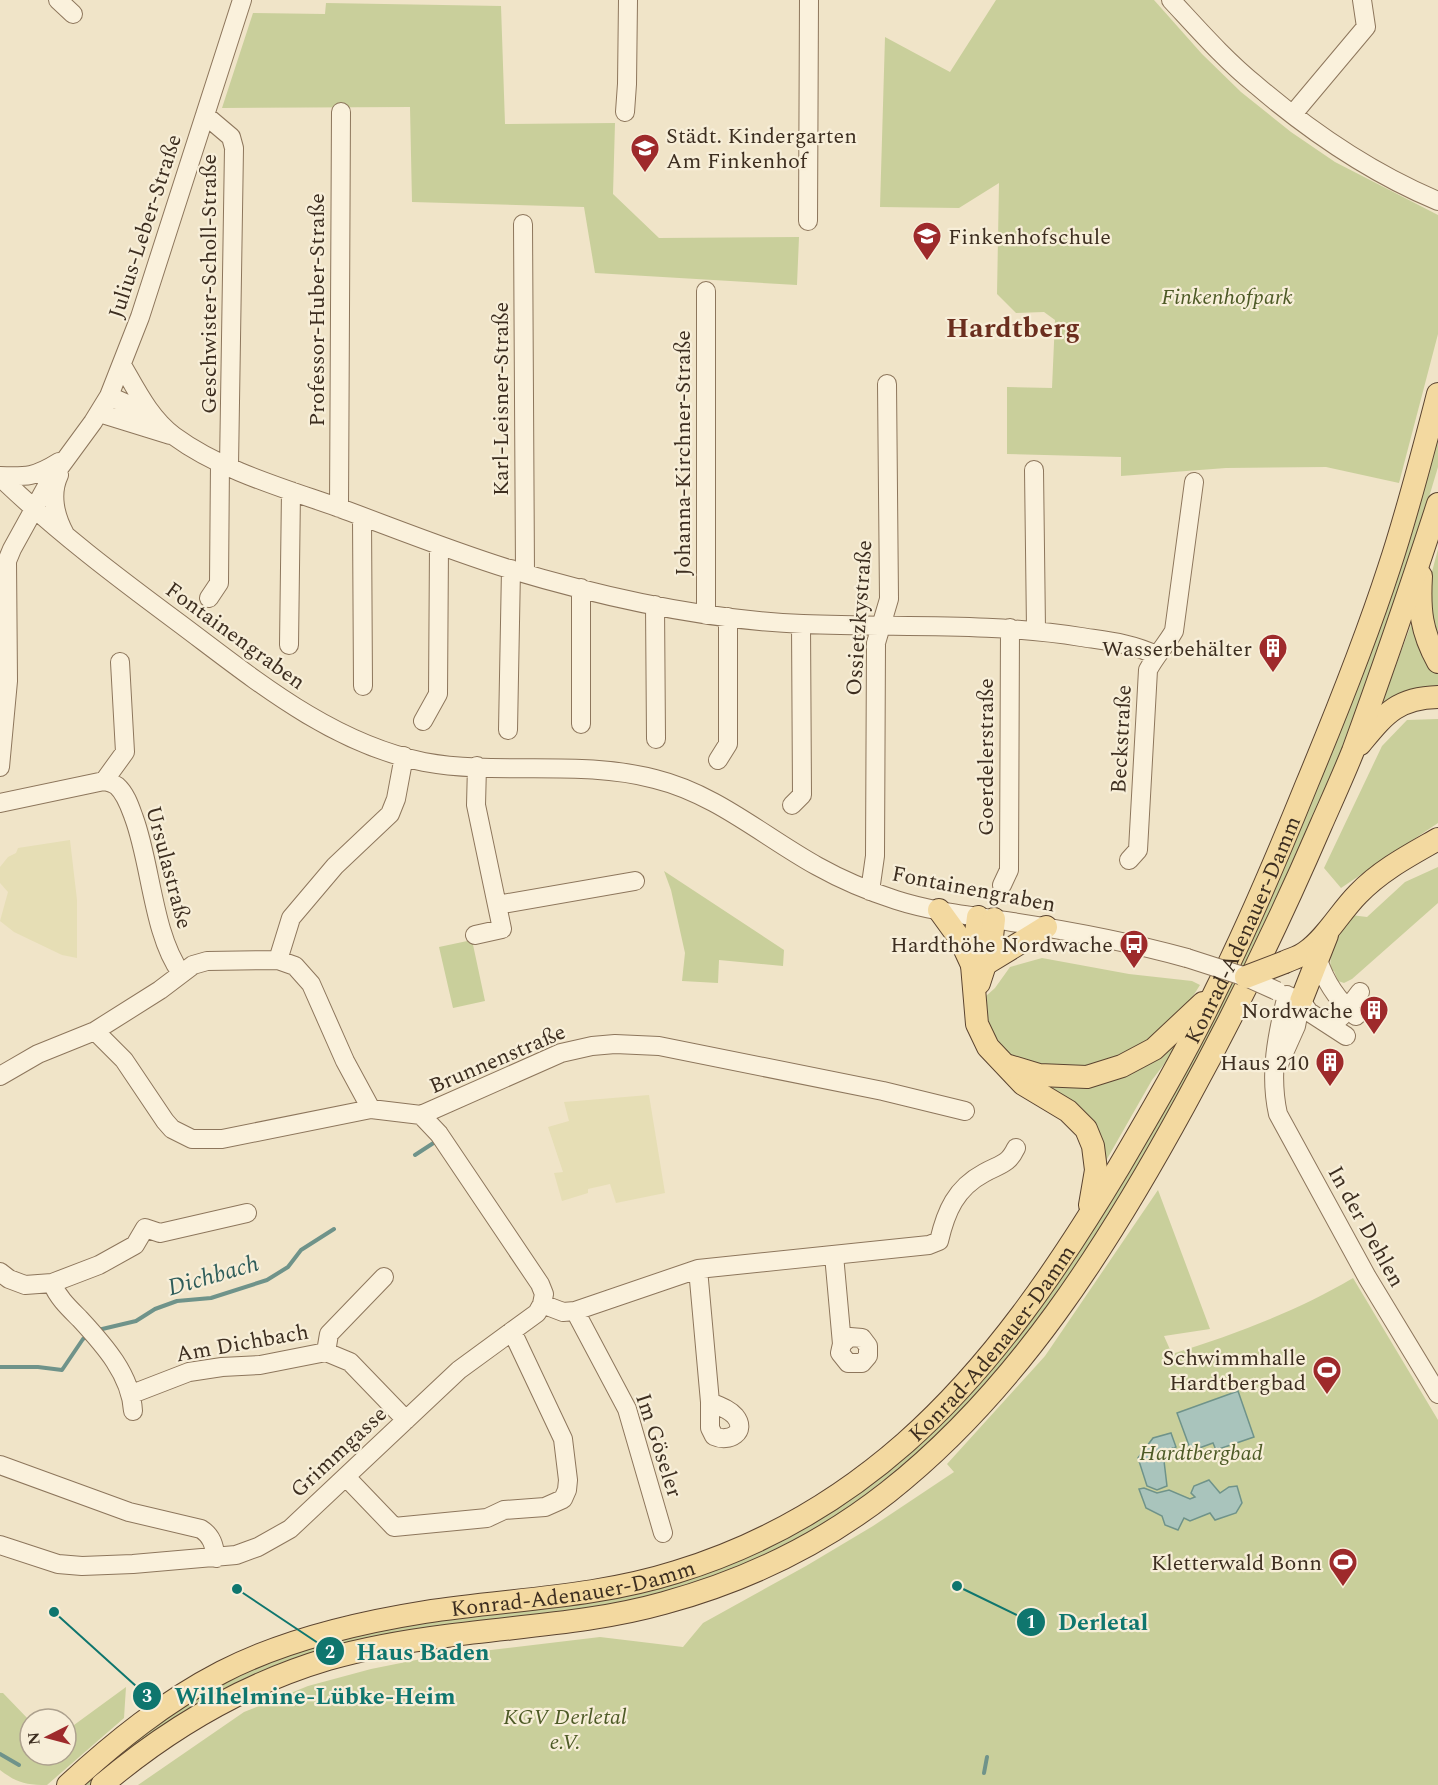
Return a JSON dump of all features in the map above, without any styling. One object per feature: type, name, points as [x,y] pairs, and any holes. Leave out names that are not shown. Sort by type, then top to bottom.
[{"type":"main road","name":"Konrad-Adenauer-Damm","points":[[68,1785],[145,1719],[221,1672],[266,1653],[321,1634],[364,1624],[426,1612],[591,1592],[656,1578],[710,1562],[797,1521],[840,1494],[904,1444],[956,1394],[1036,1296],[1085,1224],[1157,1103],[1216,992],[1284,841],[1346,691],[1390,566],[1438,394]]},
{"type":"main road","name":"Konrad-Adenauer-Damm","points":[[102,1785],[154,1743],[190,1720],[234,1696],[326,1660],[369,1649],[446,1636],[570,1621],[663,1604],[717,1587],[778,1561],[840,1526],[887,1492],[941,1446],[991,1394],[1040,1335],[1108,1235],[1157,1156],[1248,987],[1289,900],[1351,754],[1438,504]]},
{"type":"main road","points":[[1422,553],[1421,620],[1427,642],[1438,662]]},
{"type":"main road","points":[[1351,754],[1382,718],[1400,704],[1420,698],[1438,697]]},
{"type":"main road","points":[[1288,996],[1310,975],[1312,956],[1329,929],[1357,894],[1399,861],[1438,839]]},
{"type":"main road","points":[[939,910],[979,964]]},
{"type":"main road","points":[[986,918],[976,993],[977,1024],[988,1047],[1023,1083],[1068,1111],[1086,1129],[1093,1146],[1096,1170],[1093,1196],[1085,1224]]},
{"type":"main road","points":[[979,964],[1046,927]]},
{"type":"main road","points":[[1246,977],[1285,962],[1312,956]]},
{"type":"main road","points":[[1004,1064],[1039,1075],[1087,1077],[1122,1066],[1154,1049],[1216,992]]},
{"type":"street","points":[[58,0],[73,15]]},
{"type":"street","name":"Julius-Leber-Straße","points":[[0,767],[8,681],[7,561],[49,482],[109,396],[122,365],[242,0]]},
{"type":"street","points":[[625,112],[628,0]]},
{"type":"street","points":[[808,0],[808,221]]},
{"type":"street","points":[[1171,0],[1231,62],[1293,114],[1338,147],[1392,180],[1438,201]]},
{"type":"street","points":[[1293,114],[1366,27],[1362,0]]},
{"type":"street","name":"Professor-Huber-Straße","points":[[339,508],[341,112]]},
{"type":"street","name":"Geschwister-Scholl-Straße","points":[[205,115],[231,137],[234,148],[224,464]]},
{"type":"street","name":"Karl-Leisner-Straße","points":[[518,571],[523,224]]},
{"type":"street","name":"Johanna-Kirchner-Straße","points":[[706,291],[706,615]]},
{"type":"street","points":[[122,365],[152,415],[174,436]]},
{"type":"street","name":"Ossietzkystraße","points":[[870,891],[875,856],[876,643],[889,599],[887,384]]},
{"type":"street","points":[[109,396],[152,415]]},
{"type":"street","points":[[99,413],[174,436],[224,464],[439,546],[518,571],[655,605],[706,615],[801,624],[1036,630],[1137,646],[1156,655]]},
{"type":"street","name":"Julius-Leber-Straße","points":[[0,477],[25,477],[41,474],[68,456]]},
{"type":"street","name":"Julius-Leber-Straße","points":[[68,456],[57,479],[54,501],[57,520],[68,538]]},
{"type":"street","points":[[209,598],[219,583],[224,464]]},
{"type":"street","points":[[1034,470],[1036,630]]},
{"type":"street","name":"Fontainengraben","points":[[0,477],[34,510],[68,538],[218,653],[300,711],[330,728],[370,745],[426,762],[619,772],[656,779],[709,800],[818,866],[870,891],[898,901],[1140,945],[1246,977],[1288,996],[1325,1022],[1351,1021]]},
{"type":"street","name":"Beckstraße","points":[[1129,860],[1138,850],[1148,670],[1174,631],[1194,482]]},
{"type":"street","points":[[289,645],[291,491]]},
{"type":"street","points":[[34,510],[50,506],[54,501]]},
{"type":"street","points":[[362,518],[363,686]]},
{"type":"street","points":[[423,721],[438,694],[439,546]]},
{"type":"street","points":[[508,730],[518,571]]},
{"type":"street","points":[[581,588],[581,724]]},
{"type":"street","points":[[655,605],[656,739]]},
{"type":"street","points":[[718,760],[728,744],[728,617]]},
{"type":"street","points":[[792,805],[802,795],[801,624]]},
{"type":"street","name":"Goerdelerstraße","points":[[1002,885],[1009,870],[1010,628]]},
{"type":"street","points":[[0,803],[104,782],[125,752],[120,662]]},
{"type":"street","points":[[278,960],[291,918],[335,866],[390,814],[396,799],[404,756]]},
{"type":"street","points":[[475,935],[502,929],[476,805],[477,766]]},
{"type":"street","name":"Ursulastraße","points":[[104,782],[115,784],[123,792],[130,807],[140,835],[171,960],[181,973]]},
{"type":"street","points":[[497,905],[635,881]]},
{"type":"street","points":[[1312,956],[1351,1021]]},
{"type":"street","points":[[0,1076],[38,1054],[95,1031],[160,990],[193,965],[207,961],[278,960],[295,966],[311,984],[345,1061],[371,1109]]},
{"type":"street","points":[[1351,1021],[1360,992]]},
{"type":"street","name":"Fontainengraben","points":[[1288,996],[1315,994],[1351,1021]]},
{"type":"street","name":"In der Dehlen","points":[[1288,996],[1296,1026],[1274,1074],[1274,1094],[1278,1114],[1367,1277],[1438,1394]]},
{"type":"street","name":"Brunnenstraße","points":[[95,1031],[124,1060],[172,1129],[192,1139],[222,1139],[371,1109],[421,1115],[561,1053],[592,1046],[615,1044],[659,1046],[883,1091],[965,1111]]},
{"type":"street","points":[[421,1115],[439,1134],[540,1284],[544,1294],[542,1305],[563,1312],[575,1311],[698,1269],[929,1245],[939,1241],[955,1196],[968,1183],[1010,1160],[1016,1148]]},
{"type":"street","points":[[0,1272],[9,1279],[25,1285],[52,1283],[99,1265],[135,1245],[145,1228],[160,1233],[247,1213]]},
{"type":"street","points":[[834,1255],[842,1344]]},
{"type":"street","points":[[698,1269],[710,1402]]},
{"type":"street","name":"Am Dichbach","points":[[326,1352],[329,1334],[384,1277]]},
{"type":"street","name":"Am Dichbach","points":[[52,1283],[56,1294],[94,1334],[116,1362],[133,1402],[189,1372],[279,1362],[326,1352],[350,1362],[406,1420]]},
{"type":"street","name":"Grimmgasse","points":[[0,1545],[57,1564],[81,1566],[216,1558],[258,1548],[290,1529],[459,1370],[537,1312],[542,1305]]},
{"type":"street","name":"Im Göseler","points":[[575,1311],[627,1409],[663,1533]]},
{"type":"street","points":[[346,1477],[394,1527],[487,1518],[504,1510],[545,1507],[563,1499],[568,1480],[563,1439],[512,1331]]},
{"type":"street","points":[[0,1465],[129,1512],[201,1529],[209,1534],[216,1558]]},
{"type":"shaded area","points":[[70,840],[77,900],[77,958],[62,955],[14,932],[0,921],[8,892],[0,883],[0,867],[8,857],[16,853],[18,848]]},
{"type":"shaded area","points":[[649,1095],[665,1193],[616,1203],[610,1184],[588,1189],[588,1193],[562,1201],[554,1173],[563,1172],[548,1127],[569,1121],[564,1102]]},
{"type":"green space","name":"Finkenhofpark","points":[[996,0],[1154,0],[1202,54],[1241,92],[1291,132],[1335,162],[1438,215],[1438,334],[1399,483],[1326,467],[1226,468],[1121,476],[1121,457],[1007,454],[1007,387],[1052,388],[1055,320],[1044,312],[1016,313],[997,294],[999,183],[959,208],[880,207],[885,37],[950,72]]},
{"type":"green space","points":[[326,3],[501,6],[505,124],[615,123],[613,194],[659,238],[799,237],[797,285],[595,273],[584,207],[412,202],[410,107],[222,108],[253,13],[325,14]]},
{"type":"green space","points":[[1438,426],[1438,467],[1418,534],[1385,636],[1315,819],[1184,1090],[1064,1289],[968,1408],[873,1493],[764,1559],[635,1602],[388,1637],[131,1751],[91,1785],[83,1785],[163,1717],[241,1672],[341,1637],[684,1578],[939,1424],[1223,994]]},
{"type":"green space","points":[[1438,549],[1438,646],[1428,587]]},
{"type":"green space","points":[[1415,614],[1438,669],[1438,689],[1379,711]]},
{"type":"green space","points":[[1438,719],[1438,823],[1341,888],[1324,868],[1382,746],[1407,720]]},
{"type":"green space","points":[[1438,867],[1438,903],[1352,979],[1344,983],[1338,981],[1334,971],[1330,971],[1331,950],[1351,915],[1367,917],[1405,882]]},
{"type":"green space","points":[[664,871],[784,950],[783,966],[719,960],[718,983],[682,981],[685,953],[671,890]]},
{"type":"green space","points":[[472,940],[485,1001],[453,1008],[439,947]]},
{"type":"green space","points":[[1042,958],[1129,974],[1192,981],[1200,985],[1181,1015],[1151,1044],[1082,1071],[1038,1067],[1007,1053],[989,1027],[986,996],[995,988],[1010,967]]},
{"type":"green space","points":[[1185,1028],[1178,1046],[1152,1080],[1103,1166],[1030,1079],[1062,1084]]},
{"type":"green space","points":[[1158,1190],[1210,1329],[1164,1336],[1172,1354],[1265,1321],[1353,1278],[1438,1420],[1438,1785],[138,1785],[244,1712],[308,1686],[371,1669],[431,1657],[600,1637],[683,1647],[703,1623],[873,1526],[954,1472],[947,1464],[1045,1356]]},
{"type":"green space","points":[[126,1687],[124,1718],[78,1758],[78,1722]]},
{"type":"green space","points":[[0,1693],[3,1693],[18,1709],[18,1767],[68,1767],[47,1785],[22,1782],[0,1770]]},
{"type":"water","points":[[1238,1391],[1254,1437],[1216,1450],[1213,1443],[1191,1451],[1177,1413]]},
{"type":"water","points":[[1171,1433],[1176,1447],[1170,1449],[1164,1461],[1167,1486],[1157,1490],[1147,1486],[1138,1458],[1153,1438]]},
{"type":"water","points":[[1209,1480],[1220,1493],[1229,1487],[1237,1486],[1242,1503],[1236,1513],[1215,1520],[1210,1513],[1190,1521],[1184,1518],[1178,1530],[1165,1525],[1162,1516],[1146,1508],[1139,1489],[1144,1488],[1157,1493],[1169,1490],[1190,1499],[1195,1497],[1191,1493],[1194,1486]]},
{"type":"waterway","name":"Dichbach","points":[[415,1155],[435,1142]]},
{"type":"waterway","name":"Dichbach","points":[[98,1330],[136,1321],[155,1309],[177,1301],[211,1298],[267,1280],[288,1267],[301,1250],[334,1229]]},
{"type":"waterway","name":"Dichbach","points":[[0,1367],[38,1367],[62,1370],[83,1339],[90,1335]]},
{"type":"waterway","points":[[0,1754],[18,1764]]},
{"type":"waterway","points":[[984,1773],[987,1757]]},
{"type":"place","name":"Städt. Kindergarten Am Finkenhof","points":[[645,174]]},
{"type":"place","name":"Finkenhofschule","points":[[927,262]]},
{"type":"place","name":"Wasserbehälter","points":[[1273,674]]},
{"type":"place","name":"Hardthöhe Nordwache","points":[[1134,970]]},
{"type":"place","name":"Nordwache","points":[[1374,1036]]},
{"type":"place","name":"Haus 210","points":[[1330,1088]]},
{"type":"place","name":"Schwimmhalle Hardtbergbad","points":[[1327,1396]]},
{"type":"place","name":"Derletal","points":[[957,1586]]},
{"type":"place","name":"Kletterwald Bonn","points":[[1343,1588]]},
{"type":"place","name":"Haus Baden","points":[[237,1589]]},
{"type":"place","name":"Wilhelmine-Lübke-Heim","points":[[54,1612]]},
{"type":"district","name":"Hardtberg","points":[[1013,327]]},
{"type":"park label","name":"Hardtbergbad","points":[[1201,1452]]},
{"type":"park label","name":"KGV Derletal e.V.","points":[[565,1728]]}]
